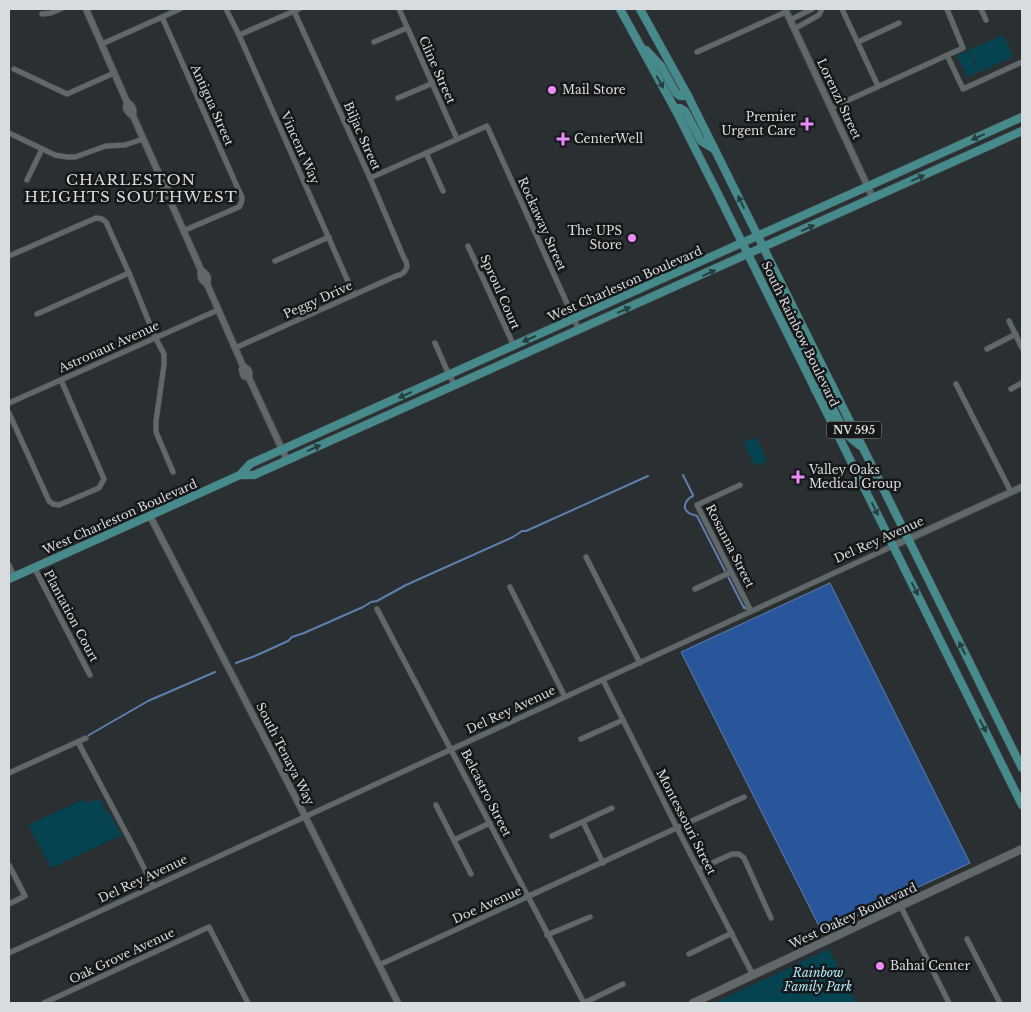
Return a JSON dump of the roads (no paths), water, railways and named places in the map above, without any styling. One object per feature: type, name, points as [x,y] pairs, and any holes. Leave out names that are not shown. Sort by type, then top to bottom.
[{"type":"main road","name":"South Rainbow Boulevard","points":[[620,9],[675,109],[1022,805]]},
{"type":"main road","name":"South Rainbow Boulevard","points":[[640,9],[688,96],[1022,768]]},
{"type":"main road","points":[[640,44],[662,66],[676,93],[680,96],[688,96]]},
{"type":"main road","points":[[675,109],[680,108],[685,111],[701,141],[715,150]]},
{"type":"main road","name":"West Charleston Boulevard","points":[[11,578],[240,475],[250,464],[282,449],[1022,117]]},
{"type":"main road","name":"West Charleston Boulevard","points":[[240,475],[254,475],[1022,131]]},
{"type":"main road","points":[[790,338],[810,358],[825,386],[832,385]]},
{"type":"main road","points":[[815,390],[819,389],[824,392],[846,434],[863,448]]},
{"type":"main road","points":[[964,687],[979,681]]},
{"type":"main road","points":[[969,698],[984,692]]},
{"type":"main road","name":"West Oakey Boulevard","points":[[693,1003],[1022,849]]},
{"type":"street","points":[[42,14],[61,9]]},
{"type":"street","points":[[86,9],[127,102],[126,108],[128,113],[133,116],[164,185],[168,188],[169,198],[201,270],[206,273],[208,278],[207,284],[243,366],[244,376],[249,378],[287,460]]},
{"type":"street","points":[[102,44],[180,9]]},
{"type":"street","name":"Vincent Way","points":[[226,9],[354,295]]},
{"type":"street","name":"Cline Street","points":[[399,9],[457,139]]},
{"type":"street","points":[[790,20],[812,9]]},
{"type":"street","points":[[794,29],[818,15],[822,9]]},
{"type":"street","points":[[842,9],[878,86]]},
{"type":"street","points":[[831,108],[962,48],[947,9]]},
{"type":"street","points":[[981,9],[986,20]]},
{"type":"street","points":[[239,35],[297,10]]},
{"type":"street","name":"Biljac Street","points":[[297,10],[404,258],[408,262],[407,269]]},
{"type":"street","points":[[697,52],[785,10]]},
{"type":"street","name":"Lorenzi Street","points":[[785,10],[873,198]]},
{"type":"street","name":"Antigua Street","points":[[162,17],[242,196],[242,202],[239,207],[183,231]]},
{"type":"street","points":[[858,42],[899,23]]},
{"type":"street","points":[[374,42],[407,28]]},
{"type":"street","points":[[947,55],[963,89],[1021,64]]},
{"type":"street","points":[[14,69],[67,94],[114,73]]},
{"type":"street","points":[[398,98],[433,83]]},
{"type":"street","name":"Rockaway Street","points":[[457,139],[488,126],[579,330]]},
{"type":"street","points":[[9,133],[55,155],[67,157],[75,157],[106,146],[125,145],[143,139]]},
{"type":"street","points":[[370,178],[457,139]]},
{"type":"street","points":[[27,180],[42,149]]},
{"type":"street","points":[[426,153],[443,191]]},
{"type":"street","points":[[9,256],[96,218],[106,222],[164,354],[156,432],[173,472]]},
{"type":"street","points":[[275,261],[329,236]]},
{"type":"street","name":"Sproul Court","points":[[468,246],[514,346]]},
{"type":"street","name":"Peggy Drive","points":[[235,348],[402,275],[407,269]]},
{"type":"street","points":[[37,314],[130,273]]},
{"type":"street","name":"Astronaut Avenue","points":[[9,403],[218,310]]},
{"type":"street","points":[[1009,322],[1022,348]]},
{"type":"street","points":[[987,349],[1016,334]]},
{"type":"street","points":[[435,343],[455,385]]},
{"type":"street","points":[[9,413],[48,501],[59,505],[99,488],[104,479],[61,380]]},
{"type":"street","points":[[1011,389],[1022,383]]},
{"type":"street","points":[[956,384],[1010,492]]},
{"type":"street","name":"Rosanna Street","points":[[740,485],[697,505],[751,611]]},
{"type":"street","name":"Del Rey Avenue","points":[[9,953],[1022,487]]},
{"type":"street","name":"South Tenaya Way","points":[[150,516],[305,816],[398,1003]]},
{"type":"street","points":[[586,557],[640,663]]},
{"type":"street","points":[[9,565],[11,578]]},
{"type":"street","name":"Plantation Court","points":[[34,567],[90,675]]},
{"type":"street","points":[[695,589],[731,572]]},
{"type":"street","points":[[510,587],[565,697]]},
{"type":"street","name":"Belcastro Street","points":[[377,609],[584,1003],[623,984]]},
{"type":"street","name":"Montessouri Street","points":[[603,680],[753,975]]},
{"type":"street","points":[[581,739],[623,720]]},
{"type":"street","points":[[9,773],[86,738]]},
{"type":"street","points":[[78,742],[153,886]]},
{"type":"street","name":"Doe Avenue","points":[[379,965],[744,797]]},
{"type":"street","points":[[436,805],[471,874]]},
{"type":"street","points":[[552,836],[612,808]]},
{"type":"street","points":[[583,822],[603,863]]},
{"type":"street","points":[[454,840],[490,823]]},
{"type":"street","points":[[699,869],[732,854],[739,854],[744,858],[771,918]]},
{"type":"street","points":[[9,865],[25,896],[9,904]]},
{"type":"street","points":[[901,907],[950,1003]]},
{"type":"street","points":[[548,935],[590,917]]},
{"type":"street","name":"Oak Grove Avenue","points":[[44,1003],[209,927],[248,1003]]},
{"type":"street","points":[[689,954],[732,933]]},
{"type":"street","points":[[967,939],[1000,1003]]},
{"type":"water","points":[[830,583],[970,863],[822,932],[681,652]]},
{"type":"waterway","points":[[683,475],[693,495]]},
{"type":"waterway","points":[[236,663],[377,601],[406,585],[513,537],[522,531],[526,531],[648,476]]},
{"type":"waterway","points":[[693,496],[687,501],[685,509],[697,516],[746,609]]},
{"type":"waterway","points":[[89,735],[148,701],[215,672]]},
{"type":"place","name":"Mail Store","points":[[552,90]]},
{"type":"place","name":"Premier Urgent Care","points":[[807,124]]},
{"type":"place","name":"CenterWell","points":[[563,139]]},
{"type":"place","name":"The UPS Store","points":[[632,238]]},
{"type":"place","name":"Valley Oaks Medical Group","points":[[798,477]]},
{"type":"place","name":"Bahai Center","points":[[880,966]]},
{"type":"district","name":"CHARLESTON HEIGHTS SOUTHWEST","points":[[131,188]]},
{"type":"park label","name":"Rainbow Family Park","points":[[818,980]]}]
